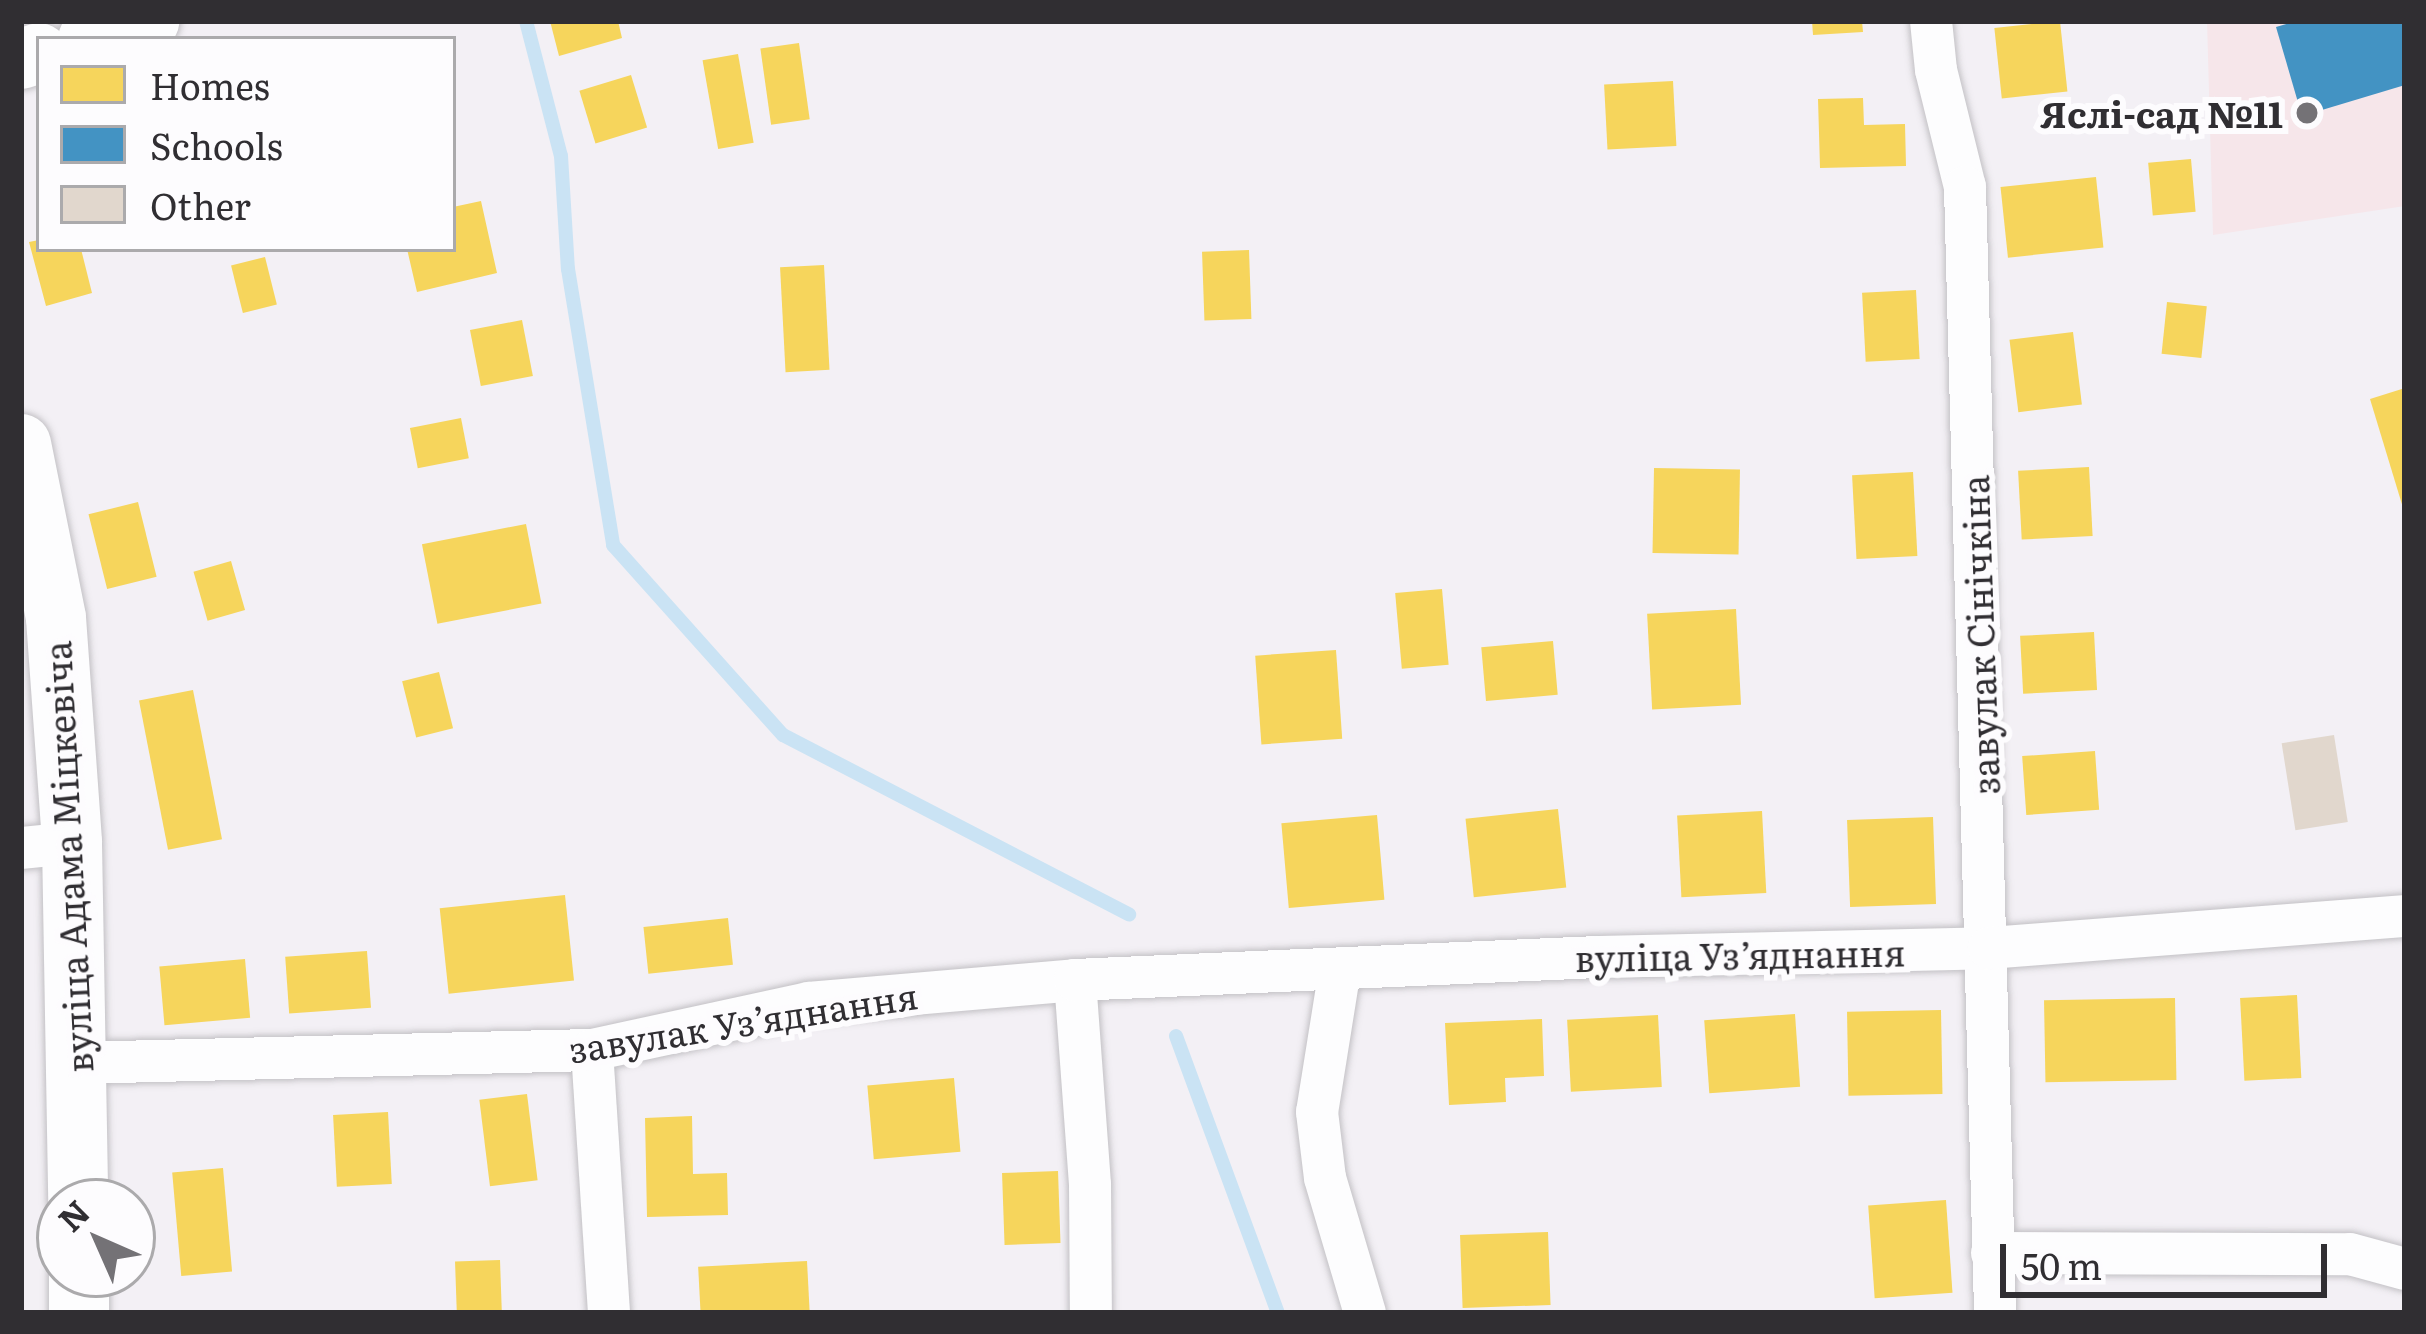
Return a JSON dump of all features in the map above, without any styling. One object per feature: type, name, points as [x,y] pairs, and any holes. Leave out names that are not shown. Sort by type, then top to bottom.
[{"type":"street","points":[[98,36],[149,21]]},
{"type":"street","name":"завулак Сінічкіна","points":[[1931,21],[1936,70],[1965,187],[1989,948],[1995,1313]]},
{"type":"street","name":"вуліца Адама Міцкевіча","points":[[21,444],[56,618],[47,846],[77,1064],[78,1178]]},
{"type":"street","name":"вуліца Узʼяднання","points":[[1075,980],[1989,948],[2405,916]]},
{"type":"street","points":[[1340,969],[1317,1112],[1325,1178],[1365,1313]]},
{"type":"street","points":[[1075,980],[1090,1185],[1091,1313]]},
{"type":"street","name":"завулак Узʼяднання","points":[[77,1064],[592,1050],[809,1003],[1075,980]]},
{"type":"street","points":[[592,1050],[609,1313]]},
{"type":"street","points":[[1992,1253],[2350,1254],[2405,1269]]},
{"type":"shaded area","name":"Яслі-сад №11","points":[[2207,21],[2405,21],[2405,206],[2213,235]]},
{"type":"building: Homes","points":[[550,21],[618,21],[622,38],[559,56]]},
{"type":"building: Homes","points":[[1812,21],[1862,21],[1863,32],[1813,35]]},
{"type":"building: Homes","points":[[2060,21],[2067,92],[2002,99],[1994,28]]},
{"type":"building: Homes","points":[[799,43],[810,119],[771,125],[760,48]]},
{"type":"building: Homes","points":[[738,54],[754,143],[718,149],[703,60]]},
{"type":"building: Homes","points":[[631,75],[647,128],[595,143],[579,91]]},
{"type":"building: Homes","points":[[1673,81],[1676,146],[1607,150],[1604,85]]},
{"type":"building: Homes","points":[[1863,98],[1864,125],[1905,124],[1906,166],[1820,168],[1818,99]]},
{"type":"building: Homes","points":[[2191,159],[2196,212],[2153,216],[2148,163]]},
{"type":"building: Homes","points":[[2096,177],[2103,248],[2008,258],[2001,187]]},
{"type":"building: Homes","points":[[481,201],[497,273],[417,292],[408,252],[456,252],[456,206]]},
{"type":"building: Homes","points":[[36,241],[36,252],[82,252],[92,293],[46,306],[29,242]]},
{"type":"building: Homes","points":[[1249,250],[1251,319],[1204,321],[1202,252]]},
{"type":"building: Homes","points":[[265,257],[277,305],[243,313],[231,265]]},
{"type":"building: Homes","points":[[824,265],[829,370],[786,372],[780,267]]},
{"type":"building: Homes","points":[[1916,290],[1920,359],[1866,362],[1862,293]]},
{"type":"building: Homes","points":[[2167,302],[2207,306],[2201,358],[2162,354]]},
{"type":"building: Homes","points":[[522,320],[533,376],[481,386],[470,330]]},
{"type":"building: Homes","points":[[2073,332],[2082,404],[2018,412],[2009,340]]},
{"type":"building: Homes","points":[[2405,388],[2405,511],[2404,511],[2370,399]]},
{"type":"building: Homes","points":[[461,418],[469,458],[418,468],[410,428]]},
{"type":"building: Homes","points":[[2089,467],[2093,536],[2022,540],[2018,471]]},
{"type":"building: Homes","points":[[1654,468],[1740,470],[1739,554],[1653,553]]},
{"type":"building: Homes","points":[[1913,472],[1917,556],[1856,559],[1852,475]]},
{"type":"building: Homes","points":[[138,502],[157,577],[107,589],[89,514]]},
{"type":"building: Homes","points":[[526,524],[541,604],[437,624],[422,544]]},
{"type":"building: Homes","points":[[231,561],[245,610],[208,621],[194,572]]},
{"type":"building: Homes","points":[[1442,589],[1449,665],[1402,669],[1395,593]]},
{"type":"building: Homes","points":[[1736,609],[1741,705],[1652,710],[1647,614]]},
{"type":"building: Homes","points":[[2094,632],[2097,690],[2023,694],[2020,636]]},
{"type":"building: Homes","points":[[1553,641],[1558,695],[1486,701],[1481,647]]},
{"type":"building: Homes","points":[[1336,650],[1342,739],[1261,744],[1255,656]]},
{"type":"building: Homes","points":[[439,672],[453,728],[416,737],[402,681]]},
{"type":"building: Homes","points":[[193,690],[222,839],[168,850],[139,700]]},
{"type":"building: Homes","points":[[2095,751],[2099,810],[2026,815],[2022,756]]},
{"type":"building: Homes","points":[[1558,809],[1566,888],[1474,897],[1466,819]]},
{"type":"building: Homes","points":[[1762,811],[1766,893],[1681,897],[1677,815]]},
{"type":"building: Homes","points":[[1377,815],[1384,900],[1289,908],[1281,823]]},
{"type":"building: Homes","points":[[1933,817],[1936,904],[1850,907],[1847,820]]},
{"type":"building: Homes","points":[[565,895],[574,981],[449,994],[440,908]]},
{"type":"building: Homes","points":[[728,918],[733,965],[648,974],[643,927]]},
{"type":"building: Homes","points":[[367,951],[371,1008],[289,1014],[285,957]]},
{"type":"building: Homes","points":[[245,959],[250,1018],[164,1025],[159,966]]},
{"type":"building: Homes","points":[[2297,995],[2301,1078],[2244,1081],[2240,998]]},
{"type":"building: Homes","points":[[2175,998],[2176,1080],[2045,1082],[2044,1000]]},
{"type":"building: Homes","points":[[1941,1010],[1942,1094],[1848,1096],[1847,1012]]},
{"type":"building: Homes","points":[[1795,1014],[1800,1087],[1709,1093],[1704,1020]]},
{"type":"building: Homes","points":[[1658,1015],[1662,1087],[1571,1092],[1567,1020]]},
{"type":"building: Homes","points":[[1542,1019],[1544,1076],[1505,1078],[1506,1102],[1449,1105],[1445,1023]]},
{"type":"building: Homes","points":[[954,1078],[960,1152],[874,1159],[867,1086]]},
{"type":"building: Homes","points":[[527,1094],[538,1180],[490,1186],[479,1100]]},
{"type":"building: Homes","points":[[388,1112],[392,1184],[337,1187],[333,1115]]},
{"type":"building: Homes","points":[[692,1116],[693,1174],[727,1173],[728,1215],[647,1217],[645,1118]]},
{"type":"building: Homes","points":[[223,1168],[232,1272],[181,1276],[172,1172]]},
{"type":"building: Homes","points":[[1058,1171],[1061,1243],[1005,1245],[1002,1173]]},
{"type":"building: Homes","points":[[1946,1200],[1952,1293],[1875,1298],[1868,1205]]},
{"type":"building: Homes","points":[[1548,1232],[1551,1305],[1463,1308],[1460,1235]]},
{"type":"building: Homes","points":[[500,1260],[502,1313],[457,1313],[455,1262]]},
{"type":"building: Homes","points":[[807,1261],[810,1313],[701,1313],[698,1267]]},
{"type":"building: Schools","name":"Яслі-сад №11","points":[[2296,21],[2405,21],[2405,85],[2302,116],[2276,27]]},
{"type":"building: Other","points":[[2334,735],[2348,822],[2295,830],[2282,743]]},
{"type":"waterway","points":[[526,21],[561,156],[568,269],[613,545],[783,735],[1129,914]]},
{"type":"waterway","points":[[1176,1036],[1278,1313]]},
{"type":"place","name":"Яслі-сад №11","points":[[2307,113]]}]
